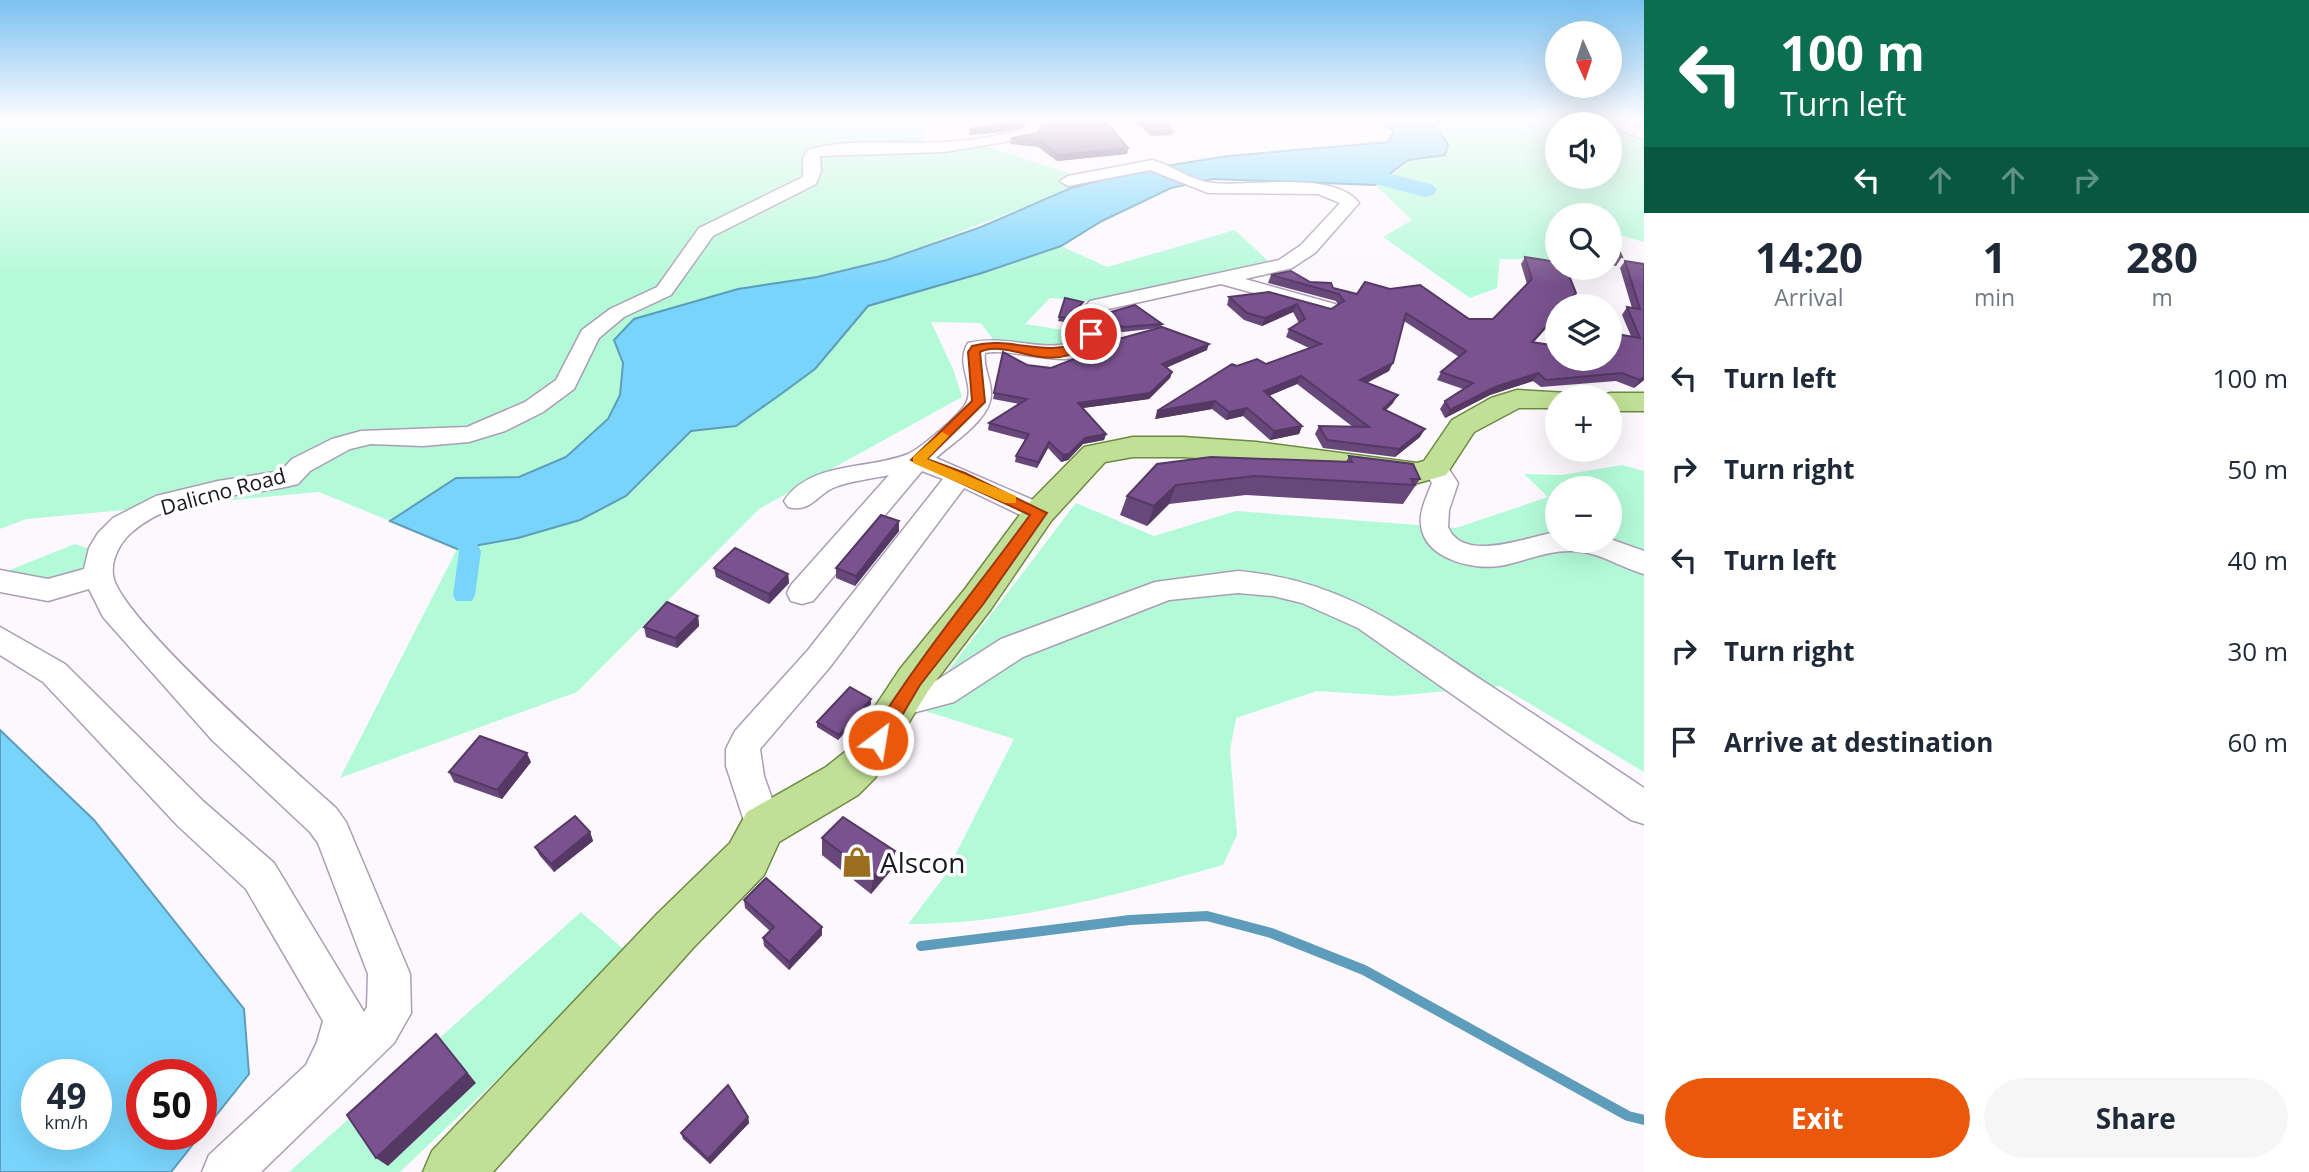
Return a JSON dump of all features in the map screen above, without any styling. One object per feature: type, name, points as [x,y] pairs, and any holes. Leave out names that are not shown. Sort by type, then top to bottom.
[{"type":"main road","points":[[453,1172],[675,931],[747,859],[763,827],[842,781],[860,765],[901,702],[1039,513],[1083,464],[1096,454],[1108,450],[1182,447],[1256,452],[1401,474],[1435,468],[1463,426],[1501,404],[1517,399],[1545,399]]},
{"type":"main road","points":[[1622,402],[1644,402]]},
{"type":"street","name":"Dalicno Road","points":[[98,576],[104,547],[117,530],[167,501],[289,478],[301,465],[322,451],[370,436],[424,438],[469,434],[496,426],[534,407],[566,384],[590,335],[617,313],[664,291],[706,232],[749,208],[810,180],[811,176]]},
{"type":"street","points":[[1068,181],[1095,176]]},
{"type":"street","points":[[802,593],[918,460],[978,402],[980,396],[972,359],[976,348],[993,344],[1044,354],[1070,352],[1091,342],[1089,314],[1097,305],[1285,264],[1296,258],[1350,203],[1341,195],[1318,189],[1223,190],[1191,183],[1177,176]]},
{"type":"street","points":[[1222,278],[1328,308]]},
{"type":"street","points":[[798,501],[824,482],[918,460],[960,476],[1039,513]]},
{"type":"street","points":[[1435,468],[1445,483],[1432,519],[1433,529],[1445,544],[1462,552],[1482,559],[1503,557],[1539,544],[1571,541],[1631,556],[1644,564]]},
{"type":"street","points":[[763,827],[742,751],[749,739],[799,683],[932,506],[960,476]]},
{"type":"street","points":[[0,581],[48,590],[98,576],[114,609],[205,710],[323,820],[333,834],[389,974],[389,1013],[379,1028],[226,1172]]},
{"type":"street","points":[[901,702],[942,693],[1012,648],[1166,590],[1238,582],[1273,585],[1310,594],[1369,620],[1644,808]]},
{"type":"street","points":[[0,639],[54,673],[191,814],[260,876],[345,1018],[338,1049],[317,1088]]},
{"type":"green space","points":[[0,176],[1076,176],[1092,181],[887,260],[817,277],[738,289],[634,319],[614,340],[623,363],[620,395],[608,419],[566,457],[519,477],[456,478],[390,521],[319,492],[27,519],[0,529]]},
{"type":"green space","points":[[1391,176],[1545,176],[1545,189],[1622,189],[1622,176],[1644,176],[1644,242],[1622,236],[1622,203],[1545,203],[1545,259],[1500,259],[1497,288],[1470,298],[1383,237],[1412,220],[1375,185]]},
{"type":"green space","points":[[1235,230],[1281,273],[1125,304],[1050,298],[1025,324],[1115,338],[1062,356],[995,342],[981,323],[931,322],[953,369],[962,397],[759,509],[577,692],[340,778],[457,549],[518,538],[580,520],[626,496],[691,431],[736,426],[815,369],[868,306],[982,273],[1061,246],[1107,267]]},
{"type":"green space","points":[[1622,465],[1644,471],[1644,772],[1500,686],[1394,696],[1317,691],[1236,718],[1230,751],[1237,835],[1223,865],[1107,896],[1028,913],[948,923],[908,924],[944,877],[1014,739],[919,709],[1076,503],[1154,536],[1236,511],[1456,528],[1545,498],[1545,553],[1622,553],[1622,476],[1545,476],[1545,494],[1524,474],[1562,475]]},
{"type":"green space","points":[[75,544],[93,550],[86,568],[65,582],[2,573]]},
{"type":"green space","points":[[581,912],[629,954],[400,1172],[289,1172]]},
{"type":"water","points":[[1116,176],[1387,176],[1375,185],[1213,179],[1171,188],[1102,221],[1061,246],[982,273],[868,306],[815,369],[736,426],[691,431],[626,496],[580,520],[518,538],[457,549],[390,521],[456,478],[519,477],[566,457],[608,419],[620,395],[623,363],[614,340],[634,319],[738,289],[817,277],[887,260],[981,227],[1071,188]]},
{"type":"water","points":[[0,730],[94,820],[244,1009],[249,1074],[217,1114],[217,1059],[126,1059],[126,1150],[189,1150],[171,1172],[0,1172]]},
{"type":"building","points":[[1525,257],[1545,260],[1545,280],[1571,280],[1576,293],[1545,294],[1545,328],[1532,342],[1545,344],[1545,371],[1622,371],[1622,335],[1640,338],[1627,307],[1640,309],[1625,261],[1644,264],[1644,377],[1640,380],[1622,373],[1546,380],[1538,373],[1495,387],[1450,410],[1445,401],[1473,383],[1441,372],[1466,351],[1406,313],[1393,363],[1360,380],[1398,395],[1383,409],[1425,429],[1399,449],[1327,440],[1319,426],[1369,427],[1301,376],[1264,391],[1302,426],[1274,431],[1247,408],[1229,412],[1215,401],[1157,411],[1232,364],[1237,366],[1257,359],[1266,364],[1321,344],[1289,329],[1305,319],[1297,304],[1265,318],[1247,313],[1229,297],[1269,292],[1331,309],[1344,301],[1339,294],[1271,275],[1291,271],[1310,282],[1331,283],[1333,288],[1357,294],[1365,282],[1390,289],[1420,285],[1469,319],[1493,319],[1532,279]]},
{"type":"building","points":[[1065,298],[1083,302],[1076,310],[1077,319],[1059,317]]},
{"type":"building","points":[[1135,305],[1162,324],[1124,327],[1105,324],[1104,314]]},
{"type":"building","points":[[1162,327],[1209,344],[1162,364],[1172,372],[1150,393],[1078,403],[1106,434],[1085,438],[1069,454],[1063,455],[1049,442],[1038,462],[1016,456],[1029,434],[989,423],[1027,399],[994,393],[1003,352],[1027,365],[1051,368],[1108,346],[1104,343]]},
{"type":"building","points":[[1349,456],[1413,464],[1420,479],[1411,479],[1415,485],[1254,476],[1176,485],[1154,506],[1127,496],[1157,464],[1211,457],[1352,462]]},
{"type":"building","points":[[881,515],[899,521],[856,576],[836,568]]},
{"type":"building","points":[[735,548],[788,574],[769,594],[714,568]]},
{"type":"building","points":[[667,602],[698,616],[675,638],[644,627]]},
{"type":"building","points":[[850,687],[871,699],[839,735],[817,722]]},
{"type":"building","points":[[480,736],[527,753],[497,790],[449,772]]},
{"type":"building","points":[[575,816],[590,832],[551,864],[535,847]]},
{"type":"building","points":[[843,817],[895,851],[873,877],[822,838]]},
{"type":"building","points":[[766,878],[822,927],[789,962],[763,938],[774,927],[744,900]]},
{"type":"building","points":[[436,1034],[467,1073],[376,1158],[347,1115]]},
{"type":"building","points":[[728,1085],[748,1117],[708,1159],[681,1133]]},
{"type":"waterway","points":[[1370,176],[1425,190]]},
{"type":"waterway","points":[[455,521],[470,551],[464,595]]},
{"type":"waterway","points":[[921,946],[1130,920],[1207,916],[1271,933],[1364,970],[1628,1116],[1644,1120]]},
{"type":"slow traffic","points":[[942,436],[918,460],[1010,500]]},
{"type":"place","name":"Alscon","points":[[857,862]]},
{"type":"route","points":[[878,740],[914,680],[978,599],[1039,513],[960,476],[918,460],[973,410],[978,402],[980,396],[972,359],[976,348],[993,344],[1056,354],[1084,347],[1091,342],[1091,334]]}]
